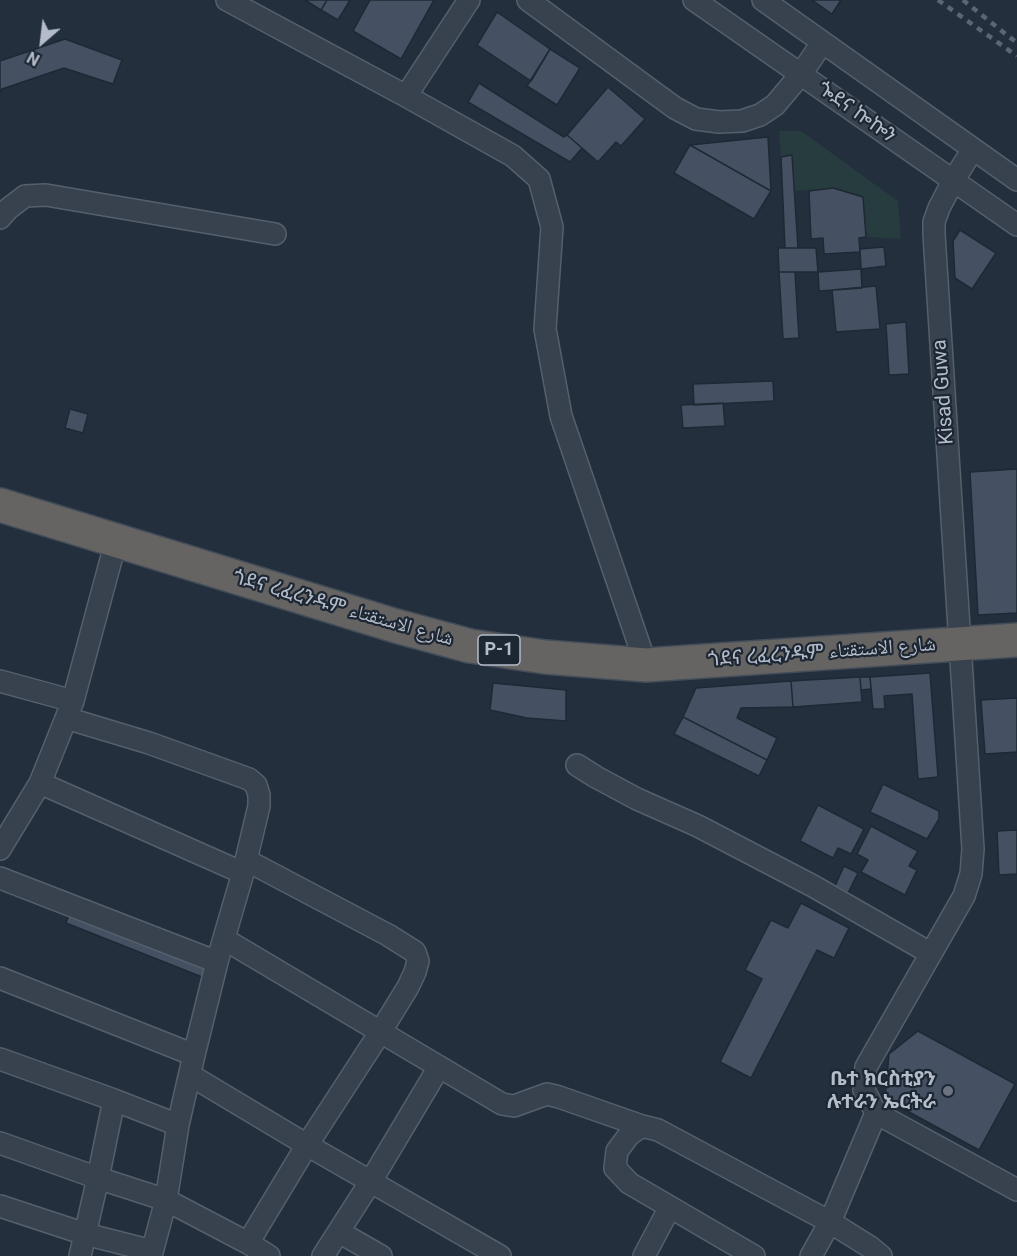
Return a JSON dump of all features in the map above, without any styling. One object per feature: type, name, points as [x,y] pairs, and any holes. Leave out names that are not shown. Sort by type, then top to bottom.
[{"type":"highway","name":"ጎደና ረፈረንዱም شارع الاستقتاء","points":[[0,505],[396,626],[470,646],[545,657],[646,665],[1017,640]]},
{"type":"street","points":[[227,0],[513,156],[539,179],[552,227],[545,329],[561,416],[646,665]]},
{"type":"street","points":[[406,96],[469,0]]},
{"type":"street","points":[[528,0],[675,108],[696,119],[718,122],[742,120],[760,115],[776,105],[822,43]]},
{"type":"street","name":"ጐደና ኰኰን","points":[[694,0],[1017,225]]},
{"type":"street","name":"ጐደና ኰኰን","points":[[763,0],[1017,180]]},
{"type":"street","name":"Kisad Guwa","points":[[876,1113],[864,1090],[866,1067],[964,896],[971,874],[974,849],[934,234],[934,222],[939,208],[973,149]]},
{"type":"street","points":[[0,218],[25,196],[46,195],[275,234]]},
{"type":"street","points":[[0,849],[7,824],[40,783],[69,710],[116,541]]},
{"type":"street","points":[[0,681],[149,742],[249,779],[256,785],[259,795],[259,806],[192,1065],[178,1125],[166,1200],[152,1253],[0,1206]]},
{"type":"street","points":[[577,765],[637,799],[698,826],[813,886],[930,953]]},
{"type":"street","points":[[40,783],[244,866],[388,935],[415,952],[418,961],[408,987],[307,1145],[248,1243]]},
{"type":"street","points":[[0,878],[217,962]]},
{"type":"street","points":[[224,939],[502,1104],[514,1106],[547,1094],[658,1130],[830,1222],[870,1246],[881,1256]]},
{"type":"street","points":[[0,978],[192,1065],[307,1145],[500,1256]]},
{"type":"street","points":[[0,1059],[178,1125]]},
{"type":"street","points":[[323,1256],[439,1067]]},
{"type":"street","points":[[80,1256],[114,1100]]},
{"type":"street","points":[[810,1256],[830,1222],[876,1113],[1017,1190]]},
{"type":"street","points":[[642,1126],[629,1135],[617,1151],[615,1168],[629,1183],[670,1207],[727,1250],[754,1256]]},
{"type":"street","points":[[0,1143],[166,1200],[269,1256]]},
{"type":"street","points":[[644,1256],[670,1207]]},
{"type":"street","points":[[339,1232],[381,1256]]},
{"type":"green space","points":[[779,131],[801,131],[898,201],[901,239],[866,237],[863,197],[833,188],[794,191],[792,156],[781,157]]},
{"type":"building","points":[[305,0],[327,0],[321,10]]},
{"type":"building","points":[[327,0],[350,0],[338,20],[321,10]]},
{"type":"building","points":[[370,0],[434,0],[401,59],[353,31]]},
{"type":"building","points":[[812,0],[841,0],[832,14]]},
{"type":"building","points":[[497,12],[550,49],[531,81],[477,45]]},
{"type":"building","points":[[65,39],[122,60],[113,84],[64,68],[2,89],[0,93],[0,61]]},
{"type":"building","points":[[550,49],[580,68],[557,105],[527,86]]},
{"type":"building","points":[[479,83],[564,137],[567,135],[582,148],[570,162],[468,102]]},
{"type":"building","points":[[608,87],[645,119],[621,146],[616,142],[598,162],[567,135]]},
{"type":"building","points":[[768,137],[771,191],[690,145]]},
{"type":"building","points":[[690,145],[771,191],[754,219],[674,173]]},
{"type":"building","points":[[792,155],[798,248],[785,248],[781,157]]},
{"type":"building","points":[[833,188],[863,197],[866,237],[859,238],[860,252],[824,254],[823,238],[811,239],[809,191]]},
{"type":"building","points":[[960,230],[996,253],[972,289],[955,278],[953,241]]},
{"type":"building","points":[[884,247],[886,266],[861,269],[860,249]]},
{"type":"building","points":[[778,248],[816,248],[818,272],[779,272]]},
{"type":"building","points":[[861,269],[862,288],[819,291],[818,272]]},
{"type":"building","points":[[779,272],[795,272],[799,338],[783,339]]},
{"type":"building","points":[[876,286],[880,329],[836,332],[832,290]]},
{"type":"building","points":[[906,322],[909,374],[889,375],[886,324]]},
{"type":"building","points":[[773,381],[774,401],[694,405],[693,384]]},
{"type":"building","points":[[723,403],[725,426],[683,428],[681,405]]},
{"type":"building","points":[[70,409],[88,414],[83,433],[65,428]]},
{"type":"building","points":[[1017,469],[1017,613],[978,615],[970,472]]},
{"type":"building","points":[[930,673],[938,777],[918,779],[912,694],[884,696],[885,709],[873,709],[870,677]]},
{"type":"building","points":[[860,677],[862,702],[793,707],[791,681]]},
{"type":"building","points":[[860,677],[870,677],[871,689],[861,690]]},
{"type":"building","points":[[791,681],[793,707],[741,708],[737,718],[777,738],[767,760],[683,717],[696,688]]},
{"type":"building","points":[[493,683],[566,690],[566,721],[527,718],[490,710]]},
{"type":"building","points":[[1017,698],[1017,752],[985,754],[981,700]]},
{"type":"building","points":[[683,717],[767,760],[759,776],[674,734]]},
{"type":"building","points":[[883,784],[939,811],[939,819],[927,839],[870,812]]},
{"type":"building","points":[[818,805],[864,829],[851,854],[838,848],[833,858],[800,841]]},
{"type":"building","points":[[871,826],[918,851],[909,866],[917,870],[905,895],[861,872],[868,860],[857,854]]},
{"type":"building","points":[[1017,830],[1017,874],[999,875],[997,831]]},
{"type":"building","points":[[844,866],[858,873],[848,893],[835,886]]},
{"type":"building","points":[[801,903],[849,928],[834,958],[817,950],[751,1078],[720,1062],[762,979],[745,970],[771,920],[788,928]]},
{"type":"building","points":[[72,907],[213,963],[207,979],[66,923]]},
{"type":"building","name":"ቤተ ክርስቲያን ሉተራን ኤርትራ","points":[[918,1031],[1015,1084],[979,1150],[885,1099],[889,1054]]},
{"type":"railway","points":[[938,0],[1017,56]]},
{"type":"railway","points":[[963,0],[1017,43]]},
{"type":"place","name":"ቤተ ክርስቲያን ሉተራን ኤርትራ","points":[[948,1091]]}]
